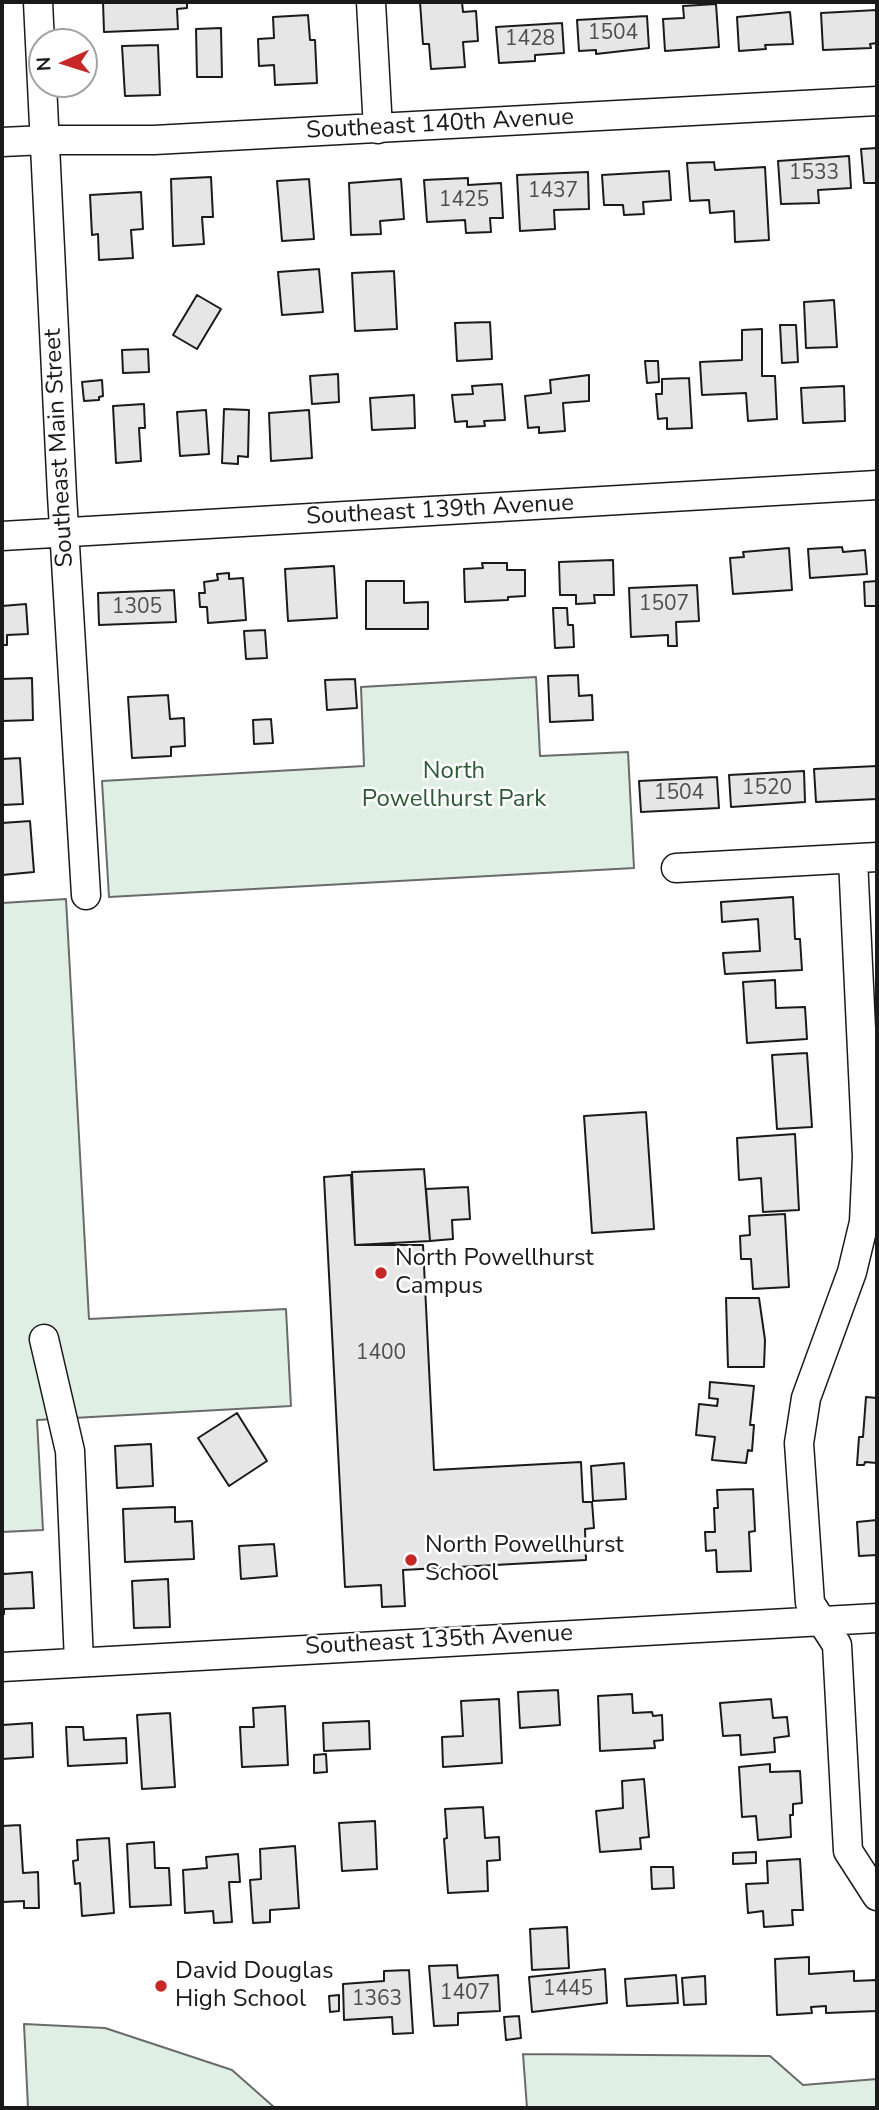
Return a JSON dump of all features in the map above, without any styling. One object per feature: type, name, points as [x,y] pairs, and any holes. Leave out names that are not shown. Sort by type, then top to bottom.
[{"type":"street","name":"Southeast Main Street","points":[[38,2],[64,532],[86,895]]},
{"type":"street","points":[[371,2],[379,129]]},
{"type":"street","name":"Southeast 140th Avenue","points":[[2,142],[154,141],[877,101]]},
{"type":"street","name":"Southeast 139th Avenue","points":[[2,536],[877,485]]},
{"type":"street","points":[[676,868],[865,858],[867,1157],[864,1222],[852,1272],[806,1398],[799,1443],[810,1603],[837,1645],[848,1851],[877,1896]]},
{"type":"street","points":[[44,1339],[70,1451],[79,1662]]},
{"type":"street","name":"Southeast 135th Avenue","points":[[2,1667],[877,1618]]},
{"type":"green space","name":"North Powellhurst Park","points":[[536,677],[540,756],[628,752],[634,868],[109,897],[102,781],[364,766],[361,687]]},
{"type":"green space","points":[[66,899],[89,1319],[286,1309],[291,1406],[37,1420],[43,1530],[2,1532],[2,903]]},
{"type":"green space","points":[[24,2024],[105,2028],[232,2070],[275,2108],[28,2108]]},
{"type":"green space","points":[[523,2054],[770,2056],[803,2085],[877,2079],[877,2108],[527,2108]]},
{"type":"building","points":[[103,2],[187,2],[187,8],[177,9],[178,29],[104,32]]},
{"type":"building","points":[[420,2],[462,2],[463,12],[476,11],[478,41],[463,42],[465,67],[431,69],[429,44],[423,44]]},
{"type":"building","points":[[716,4],[719,47],[665,51],[663,19],[684,18],[683,6]]},
{"type":"building","points":[[877,10],[877,43],[870,44],[871,48],[823,50],[821,13]]},
{"type":"building","points":[[790,12],[793,44],[765,45],[766,49],[739,51],[737,17]]},
{"type":"building","points":[[308,15],[310,40],[315,40],[317,83],[275,85],[274,65],[259,66],[258,39],[274,38],[273,17]]},
{"type":"building","points":[[647,16],[649,48],[596,54],[596,50],[579,51],[577,20]]},
{"type":"building","points":[[562,23],[564,53],[535,55],[535,61],[499,63],[496,27]]},
{"type":"building","points":[[221,28],[222,77],[197,77],[196,29]]},
{"type":"building","points":[[158,45],[160,95],[125,96],[122,46]]},
{"type":"building","points":[[877,148],[877,183],[864,183],[861,149]]},
{"type":"building","points":[[849,156],[851,188],[818,190],[819,203],[781,204],[778,161]]},
{"type":"building","points":[[714,162],[715,170],[765,167],[769,240],[735,242],[734,211],[710,213],[709,200],[690,201],[687,163]]},
{"type":"building","points":[[669,171],[671,200],[643,202],[644,214],[624,215],[623,205],[604,205],[602,175]]},
{"type":"building","points":[[588,172],[589,209],[554,210],[555,229],[520,231],[517,175]]},
{"type":"building","points":[[211,177],[213,217],[202,217],[204,244],[173,246],[171,179]]},
{"type":"building","points":[[468,178],[468,185],[501,183],[503,218],[490,218],[491,232],[466,233],[465,220],[427,222],[424,180]]},
{"type":"building","points":[[309,179],[314,239],[282,241],[277,181]]},
{"type":"building","points":[[401,179],[404,219],[380,221],[381,234],[351,235],[349,183]]},
{"type":"building","points":[[141,192],[143,229],[131,230],[133,258],[99,260],[98,234],[92,235],[90,195]]},
{"type":"building","points":[[319,269],[323,312],[282,315],[278,272]]},
{"type":"building","points":[[394,271],[397,329],[355,331],[352,273]]},
{"type":"building","points":[[197,295],[221,309],[197,349],[173,335]]},
{"type":"building","points":[[834,300],[837,347],[806,348],[804,302]]},
{"type":"building","points":[[490,322],[492,359],[457,361],[455,323]]},
{"type":"building","points":[[780,325],[796,325],[798,362],[782,363]]},
{"type":"building","points":[[762,329],[762,376],[775,376],[777,419],[748,421],[746,393],[702,395],[700,362],[742,360],[742,330]]},
{"type":"building","points":[[148,349],[149,372],[123,373],[122,350]]},
{"type":"building","points":[[645,361],[658,361],[659,382],[647,383]]},
{"type":"building","points":[[338,374],[339,402],[312,404],[310,376]]},
{"type":"building","points":[[589,375],[589,401],[563,403],[565,431],[539,433],[539,427],[528,428],[525,396],[551,393],[550,380]]},
{"type":"building","points":[[689,378],[692,428],[667,429],[667,418],[658,419],[656,394],[662,394],[662,379]]},
{"type":"building","points":[[102,380],[103,396],[99,397],[99,400],[84,401],[82,382]]},
{"type":"building","points":[[502,384],[505,420],[484,421],[485,426],[467,427],[467,421],[455,422],[452,395],[473,394],[472,386]]},
{"type":"building","points":[[844,386],[845,421],[803,423],[801,388]]},
{"type":"building","points":[[414,395],[415,428],[372,430],[370,398]]},
{"type":"building","points":[[144,404],[145,428],[139,428],[141,461],[116,463],[113,406]]},
{"type":"building","points":[[224,409],[249,410],[248,457],[238,456],[238,464],[222,463]]},
{"type":"building","points":[[206,410],[209,454],[180,456],[177,412]]},
{"type":"building","points":[[309,410],[312,458],[271,461],[269,413]]},
{"type":"building","points":[[842,547],[843,552],[865,550],[867,574],[810,578],[808,549]]},
{"type":"building","points":[[789,548],[792,590],[733,594],[730,558],[744,557],[743,552]]},
{"type":"building","points":[[613,560],[614,595],[594,595],[595,603],[576,604],[576,595],[560,595],[559,562]]},
{"type":"building","points":[[482,563],[507,563],[507,570],[525,570],[525,596],[508,597],[508,600],[465,602],[464,569],[483,568]]},
{"type":"building","points":[[334,566],[337,618],[288,621],[285,569]]},
{"type":"building","points":[[229,573],[229,579],[243,578],[246,620],[208,623],[207,607],[200,607],[199,593],[205,593],[204,582],[218,580],[217,574]]},
{"type":"building","points":[[366,581],[404,581],[404,603],[428,602],[428,629],[366,629]]},
{"type":"building","points":[[877,581],[877,606],[865,606],[864,582]]},
{"type":"building","points":[[697,585],[699,621],[676,622],[677,646],[668,646],[668,635],[631,637],[629,588]]},
{"type":"building","points":[[174,590],[176,622],[99,625],[98,593]]},
{"type":"building","points":[[26,604],[28,634],[7,635],[7,645],[2,645],[2,606]]},
{"type":"building","points":[[553,608],[567,608],[568,625],[573,625],[574,647],[555,648]]},
{"type":"building","points":[[265,630],[267,658],[246,659],[244,631]]},
{"type":"building","points":[[578,675],[579,696],[592,695],[593,720],[550,722],[548,676]]},
{"type":"building","points":[[32,678],[33,720],[2,721],[2,679]]},
{"type":"building","points":[[355,679],[357,708],[327,710],[325,680]]},
{"type":"building","points":[[168,695],[170,719],[184,718],[185,746],[171,747],[171,756],[132,758],[128,697]]},
{"type":"building","points":[[271,719],[273,743],[254,744],[253,720]]},
{"type":"building","points":[[20,758],[23,804],[2,805],[2,759]]},
{"type":"building","points":[[877,766],[877,799],[816,802],[814,769]]},
{"type":"building","points":[[804,771],[805,802],[731,807],[729,775]]},
{"type":"building","points":[[717,777],[719,808],[641,812],[639,781]]},
{"type":"building","points":[[30,821],[34,872],[2,875],[2,823]]},
{"type":"building","points":[[793,897],[795,939],[800,939],[802,970],[725,974],[723,953],[760,951],[758,919],[722,922],[721,902]]},
{"type":"building","points":[[775,980],[776,1008],[805,1007],[807,1039],[747,1043],[743,982]]},
{"type":"building","points":[[807,1053],[812,1127],[777,1129],[772,1055]]},
{"type":"building","points":[[646,1112],[654,1229],[592,1233],[584,1116]]},
{"type":"building","points":[[795,1134],[799,1210],[763,1212],[761,1178],[739,1180],[737,1138]]},
{"type":"building","points":[[424,1169],[430,1241],[355,1245],[352,1172]]},
{"type":"building","points":[[351,1175],[355,1245],[423,1245],[434,1470],[581,1462],[583,1502],[592,1502],[594,1528],[585,1529],[586,1560],[403,1570],[405,1606],[382,1607],[381,1585],[345,1587],[324,1177]]},
{"type":"building","points":[[468,1187],[470,1219],[452,1220],[453,1239],[430,1241],[426,1189]]},
{"type":"building","points":[[785,1214],[789,1287],[753,1289],[751,1259],[741,1259],[740,1236],[750,1235],[749,1216]]},
{"type":"building","points":[[726,1298],[759,1298],[765,1340],[764,1367],[728,1367]]},
{"type":"building","points":[[710,1382],[754,1386],[750,1425],[754,1425],[752,1451],[748,1450],[746,1463],[712,1460],[715,1437],[696,1435],[699,1404],[717,1406],[718,1399],[709,1398]]},
{"type":"building","points":[[866,1397],[877,1398],[877,1463],[865,1462],[864,1465],[857,1465],[859,1437],[863,1437]]},
{"type":"building","points":[[237,1413],[267,1461],[229,1486],[198,1438]]},
{"type":"building","points":[[151,1444],[153,1486],[117,1488],[115,1446]]},
{"type":"building","points":[[624,1463],[626,1499],[593,1501],[591,1466]]},
{"type":"building","points":[[753,1489],[755,1531],[749,1532],[751,1571],[717,1572],[716,1550],[706,1551],[705,1532],[715,1532],[714,1508],[718,1508],[717,1490]]},
{"type":"building","points":[[175,1507],[175,1522],[192,1521],[194,1559],[125,1562],[123,1509]]},
{"type":"building","points":[[877,1520],[877,1555],[859,1556],[857,1522]]},
{"type":"building","points":[[274,1544],[277,1576],[241,1579],[239,1546]]},
{"type":"building","points":[[2,1570],[4,1574],[32,1572],[34,1608],[4,1609],[2,1614]]},
{"type":"building","points":[[168,1579],[170,1627],[134,1628],[132,1581]]},
{"type":"building","points":[[558,1690],[560,1725],[520,1728],[518,1692]]},
{"type":"building","points":[[632,1694],[633,1713],[652,1712],[653,1716],[662,1715],[663,1740],[654,1741],[655,1748],[600,1751],[598,1696]]},
{"type":"building","points":[[499,1699],[502,1763],[443,1767],[442,1737],[463,1736],[461,1701]]},
{"type":"building","points":[[771,1699],[773,1718],[787,1717],[789,1736],[774,1738],[775,1752],[741,1755],[740,1735],[723,1736],[720,1703]]},
{"type":"building","points":[[285,1706],[288,1765],[242,1767],[240,1727],[254,1727],[253,1708]]},
{"type":"building","points":[[170,1713],[175,1787],[142,1789],[137,1715]]},
{"type":"building","points":[[369,1721],[370,1749],[324,1751],[323,1723]]},
{"type":"building","points":[[32,1723],[33,1757],[2,1759],[2,1725]]},
{"type":"building","points":[[66,1727],[83,1727],[84,1740],[126,1738],[127,1763],[68,1766]]},
{"type":"building","points":[[326,1754],[327,1772],[314,1773],[314,1755]]},
{"type":"building","points":[[770,1764],[770,1772],[800,1771],[802,1803],[793,1804],[793,1815],[790,1815],[791,1837],[758,1840],[756,1816],[742,1817],[739,1767]]},
{"type":"building","points":[[644,1779],[649,1837],[640,1838],[641,1849],[600,1852],[596,1811],[623,1808],[622,1781]]},
{"type":"building","points":[[483,1807],[485,1838],[499,1837],[500,1860],[487,1861],[488,1891],[448,1893],[445,1809]]},
{"type":"building","points":[[375,1821],[377,1869],[342,1871],[339,1823]]},
{"type":"building","points":[[20,1825],[23,1873],[38,1872],[39,1908],[24,1908],[24,1901],[2,1902],[2,1826]]},
{"type":"building","points":[[109,1838],[114,1913],[82,1916],[80,1883],[75,1884],[73,1861],[78,1860],[77,1840]]},
{"type":"building","points":[[154,1842],[155,1868],[169,1868],[171,1905],[130,1907],[127,1844]]},
{"type":"building","points":[[295,1846],[299,1908],[270,1910],[270,1922],[253,1923],[250,1880],[261,1879],[260,1849]]},
{"type":"building","points":[[756,1852],[756,1863],[733,1864],[733,1853]]},
{"type":"building","points":[[238,1854],[240,1882],[229,1882],[232,1922],[214,1923],[213,1911],[185,1913],[183,1870],[207,1868],[206,1857]]},
{"type":"building","points":[[800,1859],[803,1910],[792,1910],[793,1925],[764,1927],[763,1911],[748,1913],[746,1884],[768,1883],[767,1861]]},
{"type":"building","points":[[651,1867],[673,1867],[674,1888],[652,1889]]},
{"type":"building","points":[[567,1927],[569,1968],[532,1970],[530,1929]]},
{"type":"building","points":[[809,1957],[809,1974],[854,1971],[854,1981],[877,1980],[877,2011],[826,2013],[826,2006],[811,2007],[812,2013],[777,2015],[775,1959]]},
{"type":"building","points":[[457,1965],[458,1978],[498,1975],[500,2011],[458,2013],[458,2025],[434,2026],[429,1966]]},
{"type":"building","points":[[605,1969],[607,2003],[532,2012],[529,1977]]},
{"type":"building","points":[[409,1970],[413,2033],[393,2034],[392,2017],[344,2020],[343,1984],[384,1981],[384,1971]]},
{"type":"building","points":[[676,1975],[678,2003],[627,2006],[625,1979]]},
{"type":"building","points":[[705,1976],[706,2004],[684,2005],[682,1978]]},
{"type":"building","points":[[339,1995],[339,2011],[330,2012],[329,1996]]},
{"type":"building","points":[[519,2016],[521,2038],[506,2040],[504,2017]]},
{"type":"place","name":"North Powellhurst Campus","points":[[381,1273]]},
{"type":"place","name":"North Powellhurst School","points":[[411,1560]]},
{"type":"place","name":"David Douglas High School","points":[[161,1986]]}]
